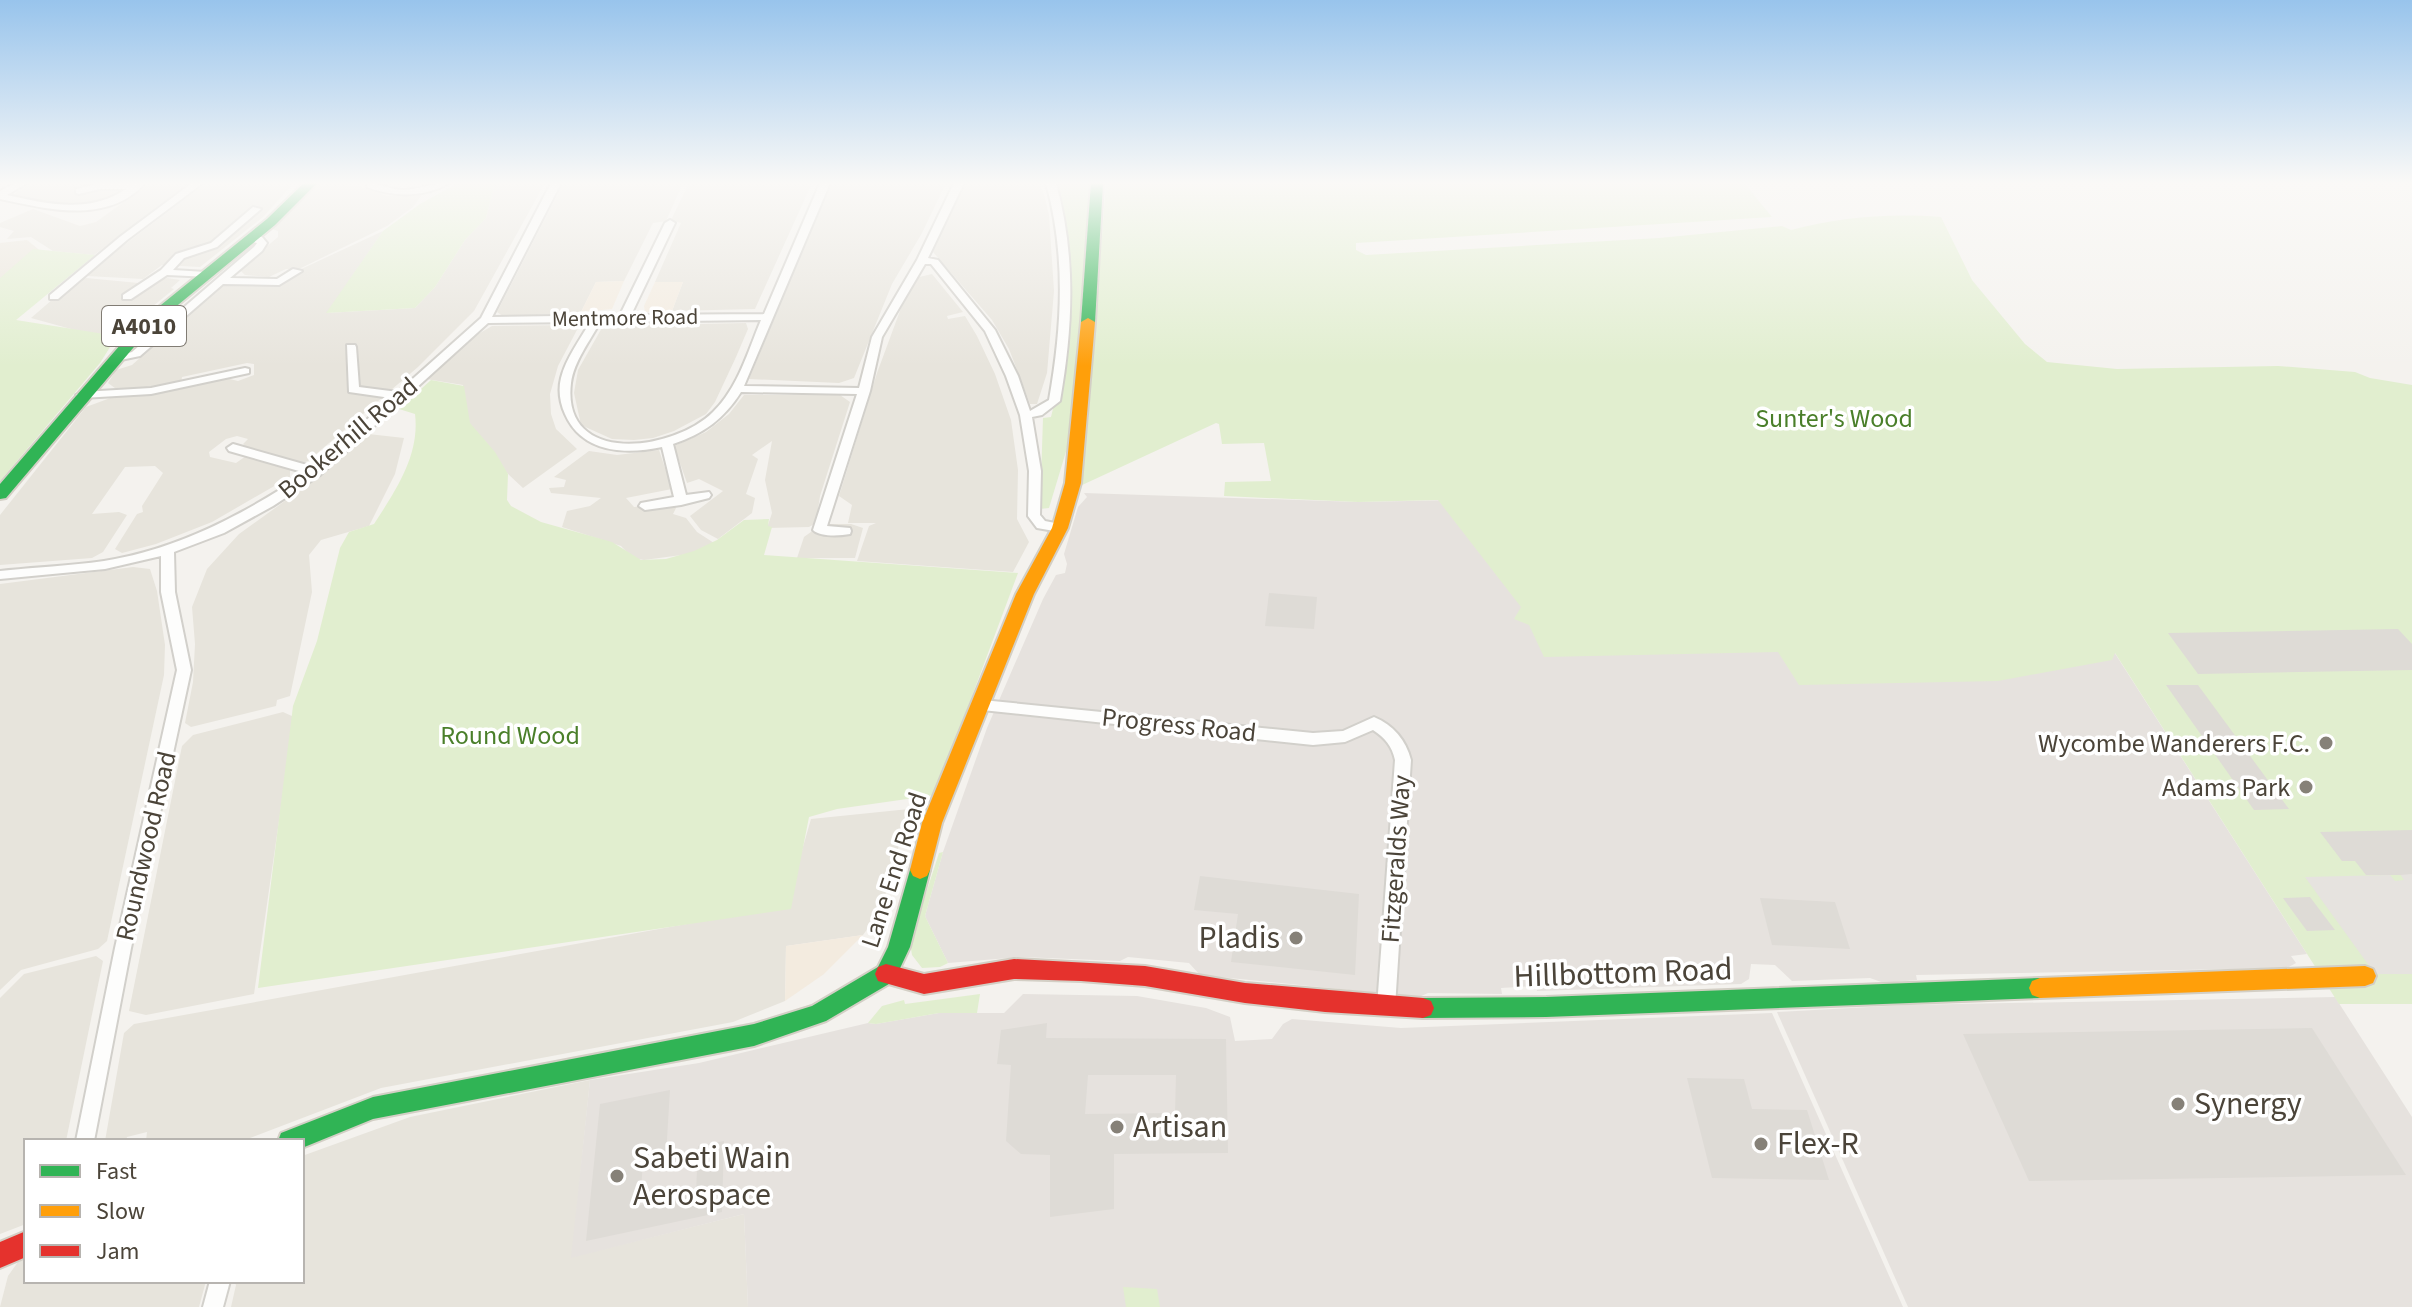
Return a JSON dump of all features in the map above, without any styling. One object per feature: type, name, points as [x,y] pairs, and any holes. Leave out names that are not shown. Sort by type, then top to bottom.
[{"type":"main road","name":"A4010","points":[[0,494],[145,325],[214,278],[246,244]]},
{"type":"main road","name":"Lane End Road","points":[[295,1139],[373,1108],[776,1029],[818,1014],[886,974],[899,947],[932,823],[1030,583],[1060,528],[1073,483],[1093,244]]},
{"type":"main road","name":"Hillbottom Road","points":[[886,974],[924,984],[1014,969],[1081,971],[1145,976],[1258,995],[1386,1007],[1546,1007],[2365,976]]},
{"type":"main road","points":[[0,1255],[24,1245]]},
{"type":"street","points":[[54,297],[117,244]]},
{"type":"street","points":[[127,297],[165,272],[180,256],[215,244]]},
{"type":"street","name":"Bookerhill Road","points":[[0,575],[105,565],[168,550],[219,530],[269,503],[316,472],[485,320],[524,244]]},
{"type":"street","points":[[625,317],[660,244]]},
{"type":"street","points":[[597,318],[568,374],[565,396],[571,424],[594,443],[625,447],[667,443],[703,427],[728,405],[798,244]]},
{"type":"street","points":[[845,531],[819,530],[864,391],[877,337],[930,244]]},
{"type":"street","points":[[1026,415],[1038,413],[1054,401],[1061,367],[1066,308],[1063,244]]},
{"type":"street","points":[[922,260],[934,262],[990,330],[1026,415],[1035,471],[1034,516],[1041,525],[1060,528]]},
{"type":"street","points":[[165,272],[279,282],[297,271]]},
{"type":"street","name":"Mentmore Road","points":[[485,320],[766,317]]},
{"type":"street","points":[[351,347],[353,390],[401,396]]},
{"type":"street","points":[[82,395],[151,391],[245,371]]},
{"type":"street","points":[[737,389],[864,391]]},
{"type":"street","points":[[667,443],[681,501]]},
{"type":"street","points":[[233,448],[316,472]]},
{"type":"street","points":[[645,506],[705,495]]},
{"type":"street","name":"Roundwood Road","points":[[85,1139],[123,948],[184,670],[168,592],[168,550]]},
{"type":"street","name":"Progress Road","points":[[982,705],[1313,739],[1345,736],[1374,723]]},
{"type":"street","name":"Fitzgeralds Way","points":[[1374,723],[1391,734],[1401,748],[1403,760],[1386,1007]]},
{"type":"street","points":[[213,1307],[219,1283]]},
{"type":"shaded area","points":[[0,244],[32,244],[65,271],[0,308]]},
{"type":"shaded area","points":[[42,244],[109,244],[94,255],[53,251]]},
{"type":"shaded area","points":[[125,244],[229,244],[200,267],[162,265],[143,279],[87,276]]},
{"type":"shaded area","points":[[270,244],[350,244],[297,270],[286,269],[269,277],[245,275],[241,268]]},
{"type":"shaded area","points":[[355,244],[374,244],[327,313],[415,308],[435,287],[462,244],[511,244],[474,311],[418,367],[308,461],[302,463],[247,448],[243,444],[248,439],[237,436],[226,439],[209,452],[210,457],[236,463],[246,456],[290,470],[290,477],[212,522],[156,544],[122,553],[115,549],[137,514],[143,512],[142,506],[163,473],[155,466],[125,467],[92,514],[119,512],[127,515],[103,552],[92,558],[0,565],[0,515],[86,407],[113,397],[157,393],[226,378],[238,381],[254,375],[254,364],[247,363],[182,377],[181,383],[157,387],[119,391],[108,383],[116,370],[132,365],[218,288],[235,281],[282,285],[297,271]]},
{"type":"shaded area","points":[[532,244],[643,244],[624,281],[596,282],[581,312],[504,317],[497,312]]},
{"type":"shaded area","points":[[672,244],[784,244],[755,309],[672,311],[683,282],[655,282]]},
{"type":"shaded area","points":[[805,244],[916,244],[892,284],[854,378],[839,383],[749,379]]},
{"type":"shaded area","points":[[936,244],[1051,244],[1054,291],[1047,373],[1037,404],[1030,404],[1009,349],[992,320],[933,252]]},
{"type":"shaded area","points":[[932,274],[963,312],[947,316],[948,319],[965,316],[977,336],[995,374],[1011,420],[1018,470],[1017,519],[1029,542],[1013,572],[857,561],[869,526],[876,523],[848,523],[852,505],[839,496],[877,373],[904,300],[915,278]]},
{"type":"shaded area","points":[[86,278],[149,284],[167,278],[180,280],[171,288],[174,289],[111,340],[31,318],[67,287]]},
{"type":"shaded area","points":[[624,281],[612,309],[581,312],[596,282]]},
{"type":"shaded area","points":[[655,282],[683,282],[672,311],[645,312],[644,306]]},
{"type":"shaded area","points":[[746,323],[748,329],[736,357],[706,414],[674,431],[634,440],[612,439],[581,425],[574,393],[578,370],[603,326]]},
{"type":"shaded area","points":[[574,325],[578,328],[558,366],[550,394],[556,429],[577,449],[523,488],[507,473],[486,442],[470,428],[463,385],[426,379],[473,337],[492,326]]},
{"type":"shaded area","points":[[744,395],[840,395],[850,402],[820,496],[816,523],[809,527],[767,528],[772,513],[765,480],[772,441],[752,455],[758,459],[746,494],[755,498],[752,513],[718,539],[701,530],[690,516],[723,491],[699,479],[687,483],[674,446],[706,432],[729,414]]},
{"type":"shaded area","points":[[368,434],[404,438],[395,474],[369,526],[321,540],[309,555],[312,592],[290,696],[277,700],[276,706],[191,727],[185,723],[193,682],[195,644],[192,607],[207,569],[239,534],[328,470]]},
{"type":"shaded area","points":[[659,450],[672,489],[626,498],[634,507],[673,504],[676,508],[673,514],[686,518],[697,532],[714,543],[689,554],[644,560],[633,558],[621,546],[562,527],[567,511],[590,506],[601,498],[551,493],[549,488],[564,487],[566,480],[554,477],[589,451],[617,455]]},
{"type":"shaded area","points":[[1084,493],[1358,502],[1458,500],[2093,619],[2307,954],[2291,956],[2296,963],[2287,968],[1916,975],[1917,980],[1884,983],[1870,978],[1792,981],[1775,965],[1751,964],[1749,979],[1741,984],[1537,991],[1536,986],[1501,988],[1502,994],[1428,993],[1419,997],[1200,975],[1189,963],[1128,957],[1120,961],[1022,957],[948,963],[925,916],[943,852],[987,728],[1043,599],[1056,575],[1065,573],[1067,564],[1064,554],[1078,507],[1087,497]]},
{"type":"shaded area","points":[[822,524],[851,524],[863,528],[855,558],[797,558],[804,537]]},
{"type":"shaded area","points":[[133,567],[150,569],[157,591],[165,645],[164,675],[107,941],[98,949],[21,970],[0,990],[0,584]]},
{"type":"shaded area","points":[[283,712],[294,717],[254,994],[146,1015],[129,1011],[182,746],[193,735]]},
{"type":"shaded area","points":[[909,809],[883,903],[875,918],[863,935],[786,946],[785,1001],[733,1022],[381,1088],[247,1139],[146,1139],[147,1132],[126,1139],[105,1139],[124,1033],[134,1024],[786,906],[811,819]]},
{"type":"shaded area","points":[[2400,874],[2412,874],[2412,974],[2375,974],[2305,877],[2390,875],[2395,881],[2404,880]]},
{"type":"shaded area","points":[[863,935],[824,974],[785,1001],[786,946]]},
{"type":"shaded area","points":[[96,956],[103,961],[66,1139],[24,1139],[24,1225],[0,1234],[0,998],[24,974]]},
{"type":"shaded area","points":[[1023,994],[1137,996],[1206,1008],[1230,1017],[1235,1041],[1272,1039],[1283,1024],[1292,1019],[1401,1028],[1772,1013],[1903,1307],[748,1307],[744,1214],[571,1258],[590,1080],[699,1063],[868,1023],[939,1013],[1004,1013]]},
{"type":"shaded area","points":[[2335,997],[2412,1117],[2412,1307],[1908,1307],[1777,1012],[1906,1005]]},
{"type":"shaded area","points":[[590,1080],[572,1257],[744,1214],[748,1307],[231,1307],[235,1283],[304,1283],[304,1155],[410,1117]]},
{"type":"shaded area","points":[[24,1260],[24,1283],[205,1283],[199,1307],[0,1307],[8,1276],[18,1262]]},
{"type":"green space","points":[[374,244],[462,244],[435,287],[415,308],[326,313]]},
{"type":"green space","points":[[1068,244],[1089,244],[1077,415],[1049,508],[1040,509],[1043,418],[1051,417],[1064,359],[1070,270]]},
{"type":"green space","name":"Sunter's Wood","points":[[1101,244],[1356,244],[1356,250],[1366,255],[1556,244],[1954,244],[1972,280],[2025,344],[2047,362],[2117,369],[2278,366],[2355,372],[2370,378],[2412,385],[2412,1004],[2339,1004],[2115,653],[2112,660],[1998,681],[1799,685],[1778,652],[1544,657],[1529,625],[1514,619],[1521,607],[1438,500],[1358,502],[1224,496],[1225,482],[1271,481],[1264,443],[1222,444],[1219,424],[1216,423],[1080,486],[1075,482],[1085,450]]},
{"type":"green space","points":[[33,249],[95,255],[16,320],[117,336],[100,363],[0,481],[0,278]]},
{"type":"green space","name":"Round Wood","points":[[431,380],[464,386],[470,423],[495,452],[508,474],[507,500],[511,506],[541,522],[612,542],[641,560],[666,559],[694,551],[717,540],[744,520],[769,519],[768,526],[772,527],[764,555],[1018,573],[935,795],[837,809],[809,817],[791,909],[258,988],[293,706],[317,641],[340,548],[349,532],[374,524],[398,485],[410,458],[416,429],[415,414],[399,409]]},
{"type":"green space","points":[[943,852],[925,916],[948,963],[940,967],[922,968],[912,955],[910,943],[939,853]]},
{"type":"green space","points":[[980,994],[977,1013],[939,1013],[868,1023],[882,1006],[904,1000],[905,1004]]},
{"type":"green space","points":[[1123,1287],[1157,1289],[1160,1307],[1126,1307]]},
{"type":"building","points":[[1269,593],[1317,597],[1314,629],[1265,626]]},
{"type":"building","points":[[2398,629],[2412,644],[2412,670],[2198,674],[2168,633]]},
{"type":"building","points":[[2166,685],[2198,685],[2289,809],[2254,810]]},
{"type":"building","points":[[2412,830],[2412,874],[2400,875],[2366,875],[2355,861],[2342,861],[2320,832]]},
{"type":"building","name":"Pladis","points":[[1200,876],[1359,894],[1355,975],[1231,962],[1238,914],[1194,910]]},
{"type":"building","points":[[2310,897],[2335,930],[2307,931],[2283,898]]},
{"type":"building","points":[[1760,898],[1835,902],[1850,949],[1772,945]]},
{"type":"building","name":"Artisan","points":[[1047,1023],[1046,1038],[1226,1039],[1228,1153],[1114,1154],[1114,1209],[1050,1217],[1050,1155],[1021,1154],[1006,1141],[1011,1065],[997,1064],[1001,1030]],"holes":[[[1088,1075],[1176,1075],[1175,1113],[1085,1114]]]},
{"type":"building","name":"Synergy","points":[[2312,1028],[2406,1175],[2029,1181],[1963,1034]]},
{"type":"building","name":"Flex-R","points":[[1687,1078],[1744,1079],[1752,1109],[1807,1110],[1829,1180],[1712,1178]]},
{"type":"building","name":"Sabeti Wain Aerospace","points":[[670,1090],[666,1155],[643,1160],[640,1205],[696,1193],[698,1146],[724,1141],[722,1212],[586,1241],[600,1104]]},
{"type":"traffic: fast","points":[[0,494],[145,325],[244,244]]},
{"type":"traffic: fast","points":[[1088,322],[1093,244]]},
{"type":"traffic: fast","points":[[295,1139],[373,1108],[754,1035],[818,1014],[886,974],[899,947],[920,870]]},
{"type":"traffic: fast","points":[[1423,1008],[1546,1007],[2040,988]]},
{"type":"traffic: slow","points":[[920,870],[932,823],[1025,594],[1060,528],[1073,483],[1088,322]]},
{"type":"traffic: slow","points":[[2040,988],[2365,976]]},
{"type":"traffic: jam","points":[[886,974],[924,984],[1014,969],[1081,971],[1145,976],[1245,993],[1325,1002],[1423,1008]]},
{"type":"traffic: jam","points":[[0,1255],[24,1245]]},
{"type":"place","name":"Wycombe Wanderers F.C.","points":[[2326,743]]},
{"type":"place","name":"Adams Park","points":[[2306,787]]},
{"type":"place","name":"Pladis","points":[[1296,938]]},
{"type":"place","name":"Synergy","points":[[2178,1104]]},
{"type":"place","name":"Artisan","points":[[1117,1127]]},
{"type":"place","name":"Flex-R","points":[[1761,1144]]},
{"type":"place","name":"Sabeti Wain Aerospace","points":[[617,1176]]}]
